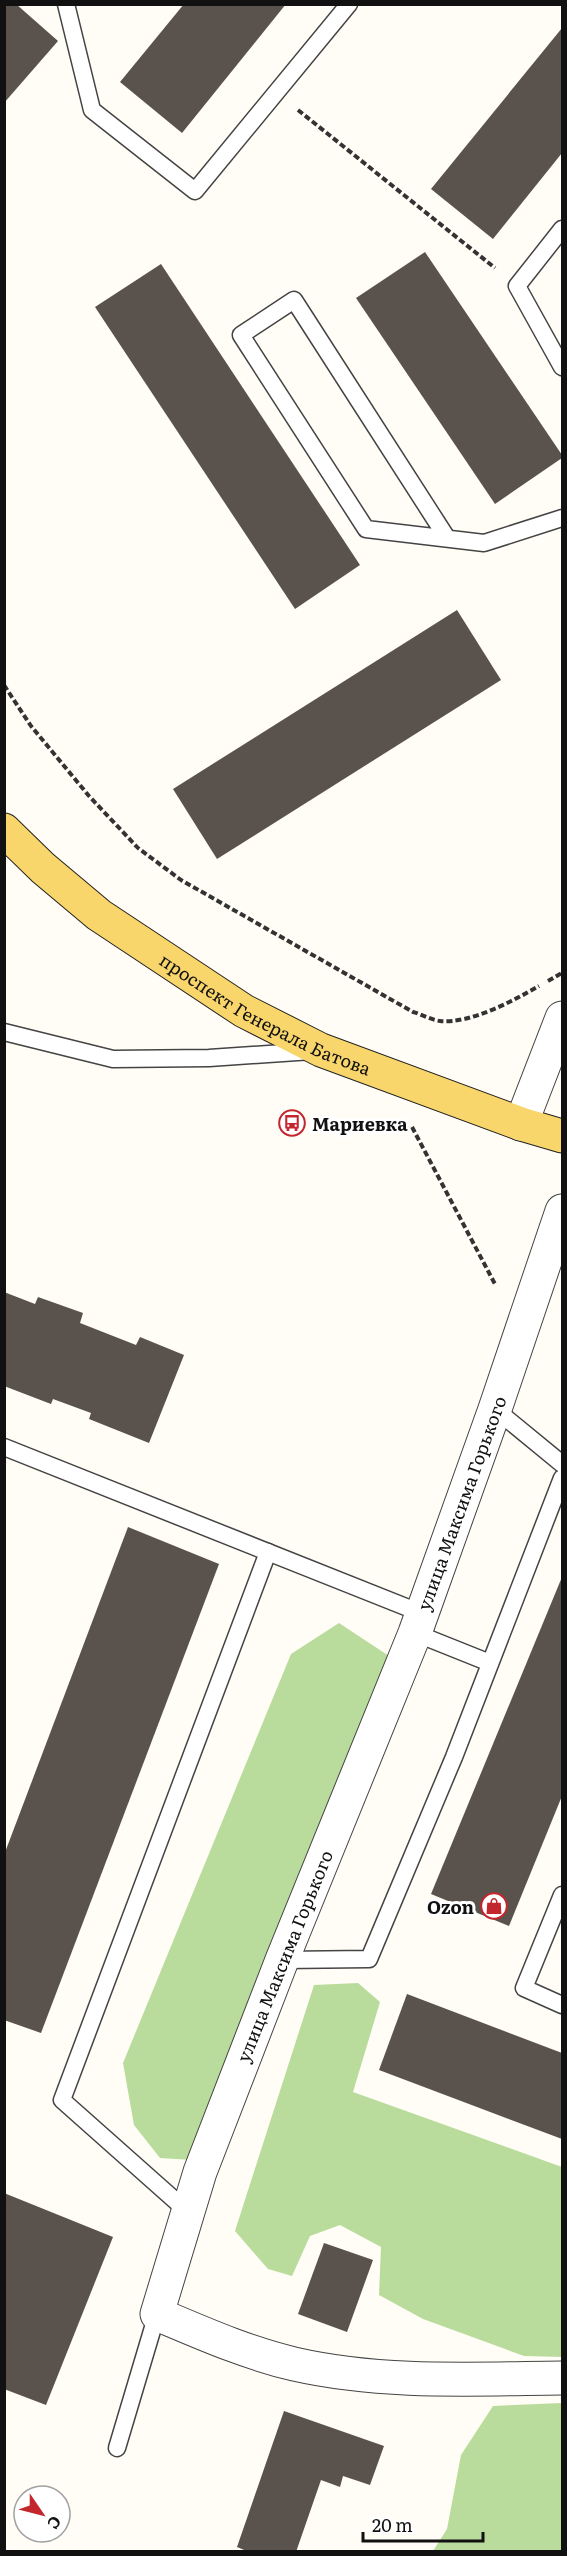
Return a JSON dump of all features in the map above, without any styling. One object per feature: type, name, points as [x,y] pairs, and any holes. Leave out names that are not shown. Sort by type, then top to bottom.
[{"type":"main road","name":"проспект Генерала Батова","points":[[4,830],[43,868],[99,915],[244,1011],[321,1050],[521,1124],[562,1136]]},
{"type":"street","points":[[521,1124],[562,1018]]},
{"type":"street","name":"улица Максима Горького","points":[[157,2314],[187,2211],[282,1960],[418,1623],[521,1335],[562,1211]]},
{"type":"street","points":[[157,2314],[251,2352],[335,2372],[429,2379],[562,2378]]},
{"type":"lane","points":[[66,4],[92,110],[195,191],[349,4]]},
{"type":"lane","points":[[562,229],[517,286],[562,367]]},
{"type":"lane","points":[[447,538],[294,300],[241,335],[366,529],[484,543],[562,518]]},
{"type":"lane","points":[[4,1032],[113,1059],[209,1058],[321,1050]]},
{"type":"lane","points":[[495,1409],[562,1464]]},
{"type":"lane","points":[[4,1447],[268,1552],[418,1623],[490,1664]]},
{"type":"lane","points":[[282,1960],[369,1959],[490,1664],[562,1478]]},
{"type":"lane","points":[[187,2211],[62,2100],[268,1552]]},
{"type":"lane","points":[[562,1895],[524,1988],[562,2005]]},
{"type":"lane","points":[[117,2448],[157,2314]]},
{"type":"path","points":[[277,93],[517,286]]},
{"type":"path","points":[[4,686],[38,735],[89,796],[138,848],[181,880],[412,1012],[440,1021],[461,1018],[514,1000],[562,973]]},
{"type":"path","points":[[412,1127],[521,1335]]},
{"type":"green space","points":[[339,1623],[392,1658],[192,2160],[160,2158],[134,2125],[123,2063],[291,1654]]},
{"type":"green space","points":[[358,1983],[380,2002],[353,2092],[562,2167],[562,2357],[524,2356],[423,2319],[379,2295],[381,2247],[340,2225],[310,2236],[292,2276],[268,2269],[235,2231],[314,1985]]},
{"type":"green space","points":[[562,2403],[562,2551],[433,2551],[447,2529],[461,2455],[493,2406]]},
{"type":"building","points":[[4,4],[16,4],[58,41],[4,103]]},
{"type":"building","points":[[184,4],[286,4],[182,133],[120,82]]},
{"type":"building","points":[[562,28],[562,153],[493,239],[431,189]]},
{"type":"building","points":[[425,252],[562,455],[562,458],[495,504],[356,298]]},
{"type":"building","points":[[161,264],[360,565],[295,609],[95,307]]},
{"type":"building","points":[[457,610],[501,680],[217,859],[173,789]]},
{"type":"building","points":[[4,1292],[35,1304],[38,1297],[83,1313],[80,1323],[136,1345],[140,1337],[184,1355],[149,1443],[89,1419],[91,1413],[53,1399],[51,1404],[4,1386]]},
{"type":"building","points":[[128,1527],[219,1564],[41,2033],[4,2020],[4,1855]]},
{"type":"building","points":[[562,1577],[562,1796],[509,1926],[431,1894]]},
{"type":"building","points":[[407,1994],[562,2053],[562,2139],[379,2070]]},
{"type":"building","points":[[4,2193],[113,2237],[46,2405],[4,2389]]},
{"type":"building","points":[[324,2243],[373,2260],[347,2332],[298,2314]]},
{"type":"building","points":[[284,2411],[384,2446],[370,2485],[343,2476],[340,2487],[321,2480],[296,2552],[249,2552],[237,2547]]},
{"type":"place","name":"Мариевка","points":[[292,1123]]},
{"type":"place","name":"Ozon","points":[[494,1906]]}]
